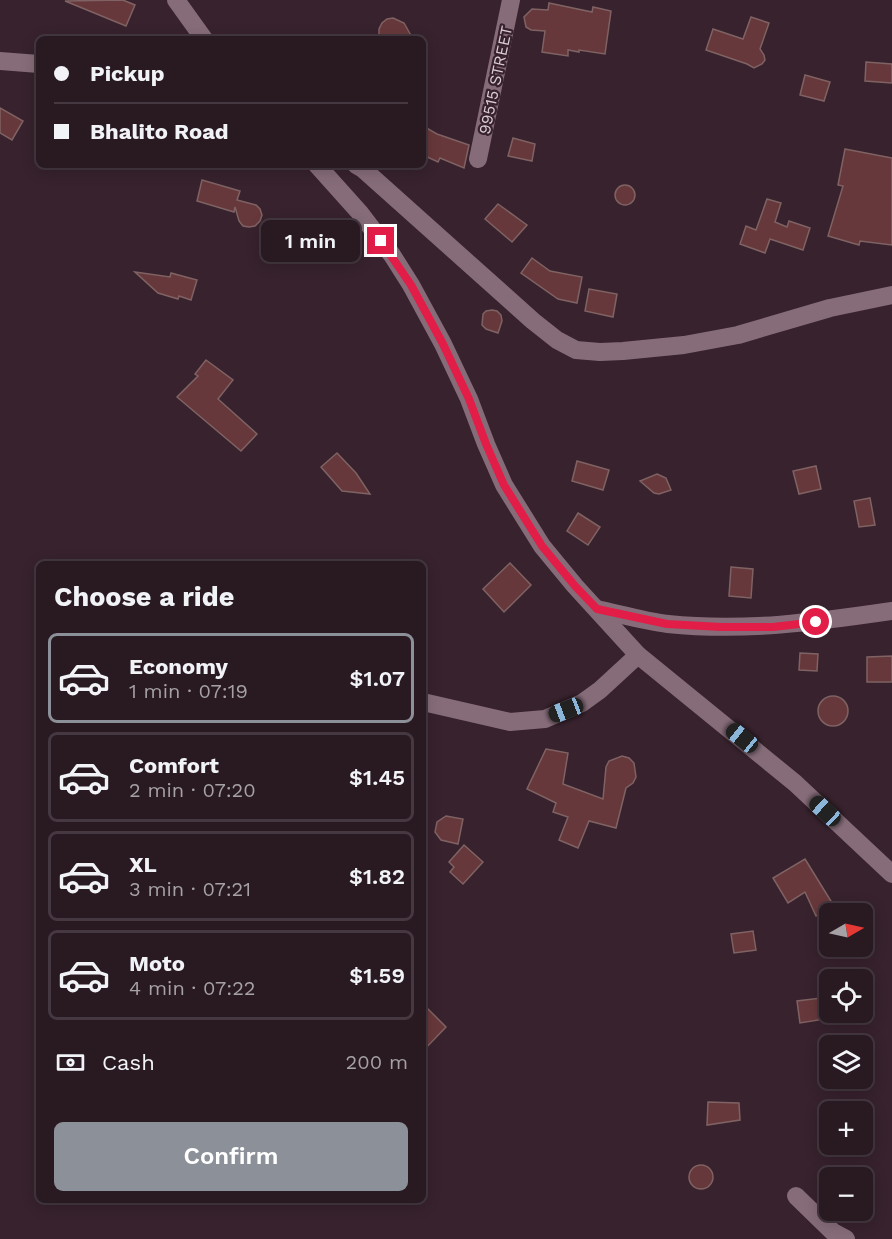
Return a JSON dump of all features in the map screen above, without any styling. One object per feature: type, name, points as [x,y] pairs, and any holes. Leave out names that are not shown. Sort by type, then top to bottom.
[{"type":"street","points":[[176,0],[202,36]]},
{"type":"street","name":"99515 STREET","points":[[478,159],[512,0]]},
{"type":"street","points":[[0,61],[36,64]]},
{"type":"street","points":[[320,168],[360,213],[392,255],[411,285],[465,390],[504,485],[542,546],[638,655],[795,783],[892,874]]},
{"type":"street","points":[[361,168],[533,321],[557,340],[576,350],[600,352],[684,345],[738,335],[830,308],[892,295]]},
{"type":"street","points":[[597,609],[667,624],[721,627],[773,627],[892,611]]},
{"type":"street","points":[[426,703],[510,722],[545,718],[582,703],[600,690],[638,655]]},
{"type":"street","points":[[796,1197],[833,1232],[846,1239]]},
{"type":"building","points":[[123,0],[135,5],[126,26],[65,1]]},
{"type":"building","points":[[549,3],[592,12],[593,7],[611,11],[605,54],[568,50],[568,56],[542,52],[545,31],[531,30],[526,27],[524,17],[532,9],[548,10]]},
{"type":"building","points":[[751,17],[769,23],[760,49],[765,60],[762,64],[754,68],[706,50],[713,29],[743,39]]},
{"type":"building","points":[[393,18],[404,23],[411,36],[379,36],[379,29],[387,19]]},
{"type":"building","points":[[866,62],[892,64],[892,83],[865,81]]},
{"type":"building","points":[[805,75],[830,82],[824,101],[800,95]]},
{"type":"building","points":[[0,108],[23,121],[12,140],[0,133]]},
{"type":"building","points":[[426,128],[469,145],[464,168],[440,158],[438,162],[426,156]]},
{"type":"building","points":[[513,138],[535,144],[532,161],[508,156]]},
{"type":"building","points":[[845,149],[892,158],[892,245],[860,241],[859,245],[828,236],[843,186],[838,185]]},
{"type":"building","points":[[202,180],[240,191],[237,200],[256,205],[262,215],[260,221],[255,226],[243,226],[235,207],[234,212],[197,201]]},
{"type":"building","points":[[625,185],[632,188],[635,195],[632,202],[625,205],[618,202],[615,195],[618,188]]},
{"type":"building","points":[[767,199],[781,203],[775,222],[787,227],[789,221],[810,228],[803,250],[770,239],[765,253],[740,244],[746,226],[756,230]]},
{"type":"building","points":[[498,204],[527,225],[512,242],[485,219]]},
{"type":"building","points":[[532,258],[550,271],[582,277],[577,303],[558,299],[521,273]]},
{"type":"building","points":[[135,272],[170,277],[171,273],[197,280],[191,300],[158,293]]},
{"type":"building","points":[[589,289],[617,294],[613,317],[585,311]]},
{"type":"building","points":[[492,310],[501,315],[502,321],[498,333],[482,325],[483,314]]},
{"type":"building","points":[[206,360],[233,380],[218,399],[257,434],[241,451],[177,397],[198,376],[195,374]]},
{"type":"building","points":[[337,453],[356,473],[370,494],[342,491],[321,467]]},
{"type":"building","points":[[577,461],[609,470],[603,490],[572,481]]},
{"type":"building","points":[[816,466],[821,489],[799,494],[793,471]]},
{"type":"building","points":[[657,474],[666,478],[671,490],[659,494],[654,493],[640,481]]},
{"type":"building","points":[[870,498],[875,525],[859,527],[854,501]]},
{"type":"building","points":[[578,513],[600,527],[588,545],[567,531]]},
{"type":"building","points":[[510,563],[531,585],[504,612],[483,589]]},
{"type":"building","points":[[731,567],[753,569],[751,598],[729,596]]},
{"type":"building","points":[[800,653],[818,654],[817,671],[799,670]]},
{"type":"building","points":[[892,656],[892,682],[867,682],[867,657]]},
{"type":"building","points":[[833,696],[843,701],[848,711],[843,721],[833,726],[823,721],[818,711],[823,701]]},
{"type":"building","points":[[546,749],[568,753],[563,784],[603,799],[606,767],[609,761],[622,756],[634,763],[636,777],[633,783],[626,788],[616,828],[589,821],[578,848],[559,840],[568,817],[553,812],[556,803],[527,789]]},
{"type":"building","points":[[446,816],[463,819],[458,844],[441,840],[435,832],[437,822]]},
{"type":"building","points":[[464,845],[483,862],[463,884],[450,872],[454,867],[449,862]]},
{"type":"building","points":[[805,859],[832,903],[819,903],[819,914],[816,916],[805,892],[788,903],[773,878]]},
{"type":"building","points":[[753,931],[756,950],[734,953],[731,934]]},
{"type":"building","points":[[819,998],[819,1020],[800,1023],[797,1001]]},
{"type":"building","points":[[426,1007],[446,1027],[426,1048]]},
{"type":"building","points":[[708,1102],[739,1103],[740,1120],[707,1125]]},
{"type":"building","points":[[701,1165],[706,1166],[712,1172],[712,1182],[706,1188],[701,1189],[696,1188],[690,1182],[689,1177],[690,1172],[696,1166]]},
{"type":"route","points":[[381,241],[411,285],[443,344],[469,399],[504,485],[542,546],[597,609],[667,624],[773,627],[816,622]]}]
